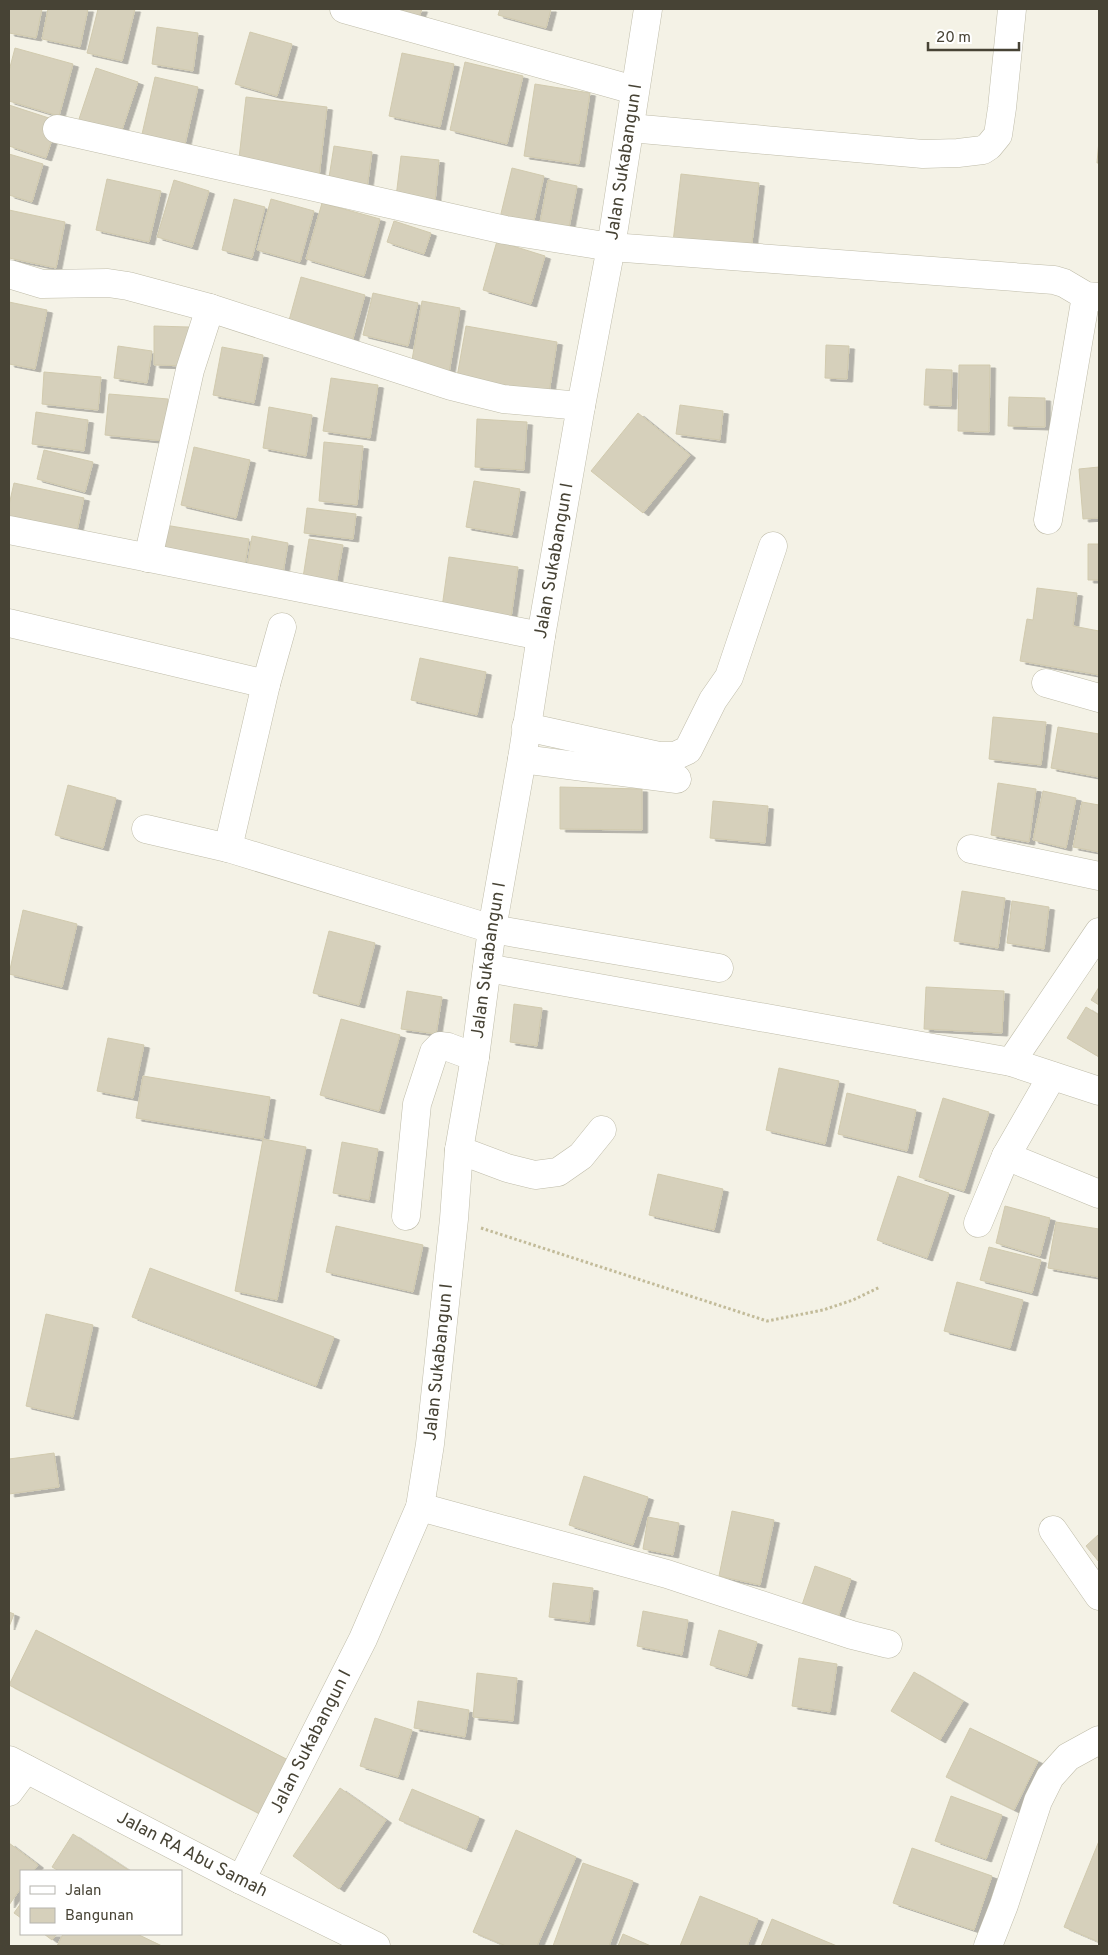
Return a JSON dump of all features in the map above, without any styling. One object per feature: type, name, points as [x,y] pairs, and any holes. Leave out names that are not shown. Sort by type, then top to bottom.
[{"type":"street","points":[[344,9],[634,90]]},
{"type":"street","name":"Jalan Sukabangun I","points":[[241,1880],[362,1639],[420,1507],[430,1444],[454,1219],[459,1150],[475,1057],[486,968],[541,636],[611,247],[648,9]]},
{"type":"street","points":[[630,128],[923,154],[983,150],[998,134],[1012,9]]},
{"type":"street","points":[[57,129],[505,230],[611,247],[1054,280],[1064,283],[1093,297],[1048,520]]},
{"type":"street","points":[[9,274],[42,284],[108,283],[128,286],[210,308],[451,386],[503,399],[581,406]]},
{"type":"street","points":[[148,558],[190,370],[210,308]]},
{"type":"street","points":[[9,530],[541,636]]},
{"type":"street","points":[[526,727],[660,756],[675,756],[688,750],[713,700],[730,677],[773,546]]},
{"type":"street","points":[[9,623],[266,684]]},
{"type":"street","points":[[228,848],[266,684],[282,627]]},
{"type":"street","points":[[1046,683],[1099,698]]},
{"type":"street","points":[[522,759],[678,779]]},
{"type":"street","points":[[146,829],[228,848],[492,929],[719,968]]},
{"type":"street","points":[[971,849],[1099,876]]},
{"type":"street","points":[[1011,1062],[1099,932]]},
{"type":"street","points":[[486,968],[1011,1062],[1099,1091]]},
{"type":"street","points":[[406,1216],[417,1104],[434,1052],[440,1046],[448,1046],[475,1057]]},
{"type":"street","points":[[978,1222],[1006,1156],[1052,1076]]},
{"type":"street","points":[[459,1150],[507,1168],[535,1175],[558,1172],[580,1156],[602,1130]]},
{"type":"street","points":[[1006,1156],[1099,1194]]},
{"type":"street","points":[[420,1507],[668,1574],[833,1629],[888,1644]]},
{"type":"street","points":[[1053,1530],[1099,1596]]},
{"type":"street","points":[[988,1946],[1004,1905],[1038,1801],[1050,1777],[1068,1757],[1099,1740]]},
{"type":"street","points":[[9,1792],[17,1765]]},
{"type":"street","name":"Jalan RA Abu Samah","points":[[17,1765],[241,1880],[376,1946]]},
{"type":"path","points":[[454,1219],[767,1321],[823,1310],[853,1300],[880,1287]]},
{"type":"building","points":[[9,9],[42,9],[36,38],[9,33]]},
{"type":"building","points":[[48,9],[88,9],[80,47],[42,39]]},
{"type":"building","points":[[98,9],[135,9],[122,61],[87,53]]},
{"type":"building","points":[[388,9],[422,9],[419,17]]},
{"type":"building","points":[[500,9],[551,9],[546,28],[498,15]]},
{"type":"building","points":[[157,27],[198,33],[193,71],[152,64]]},
{"type":"building","points":[[250,32],[292,44],[277,96],[235,84]]},
{"type":"building","points":[[15,48],[73,64],[59,116],[9,101],[9,71]]},
{"type":"building","points":[[402,53],[454,64],[440,127],[389,116]]},
{"type":"building","points":[[465,62],[523,76],[507,144],[450,130]]},
{"type":"building","points":[[96,68],[138,82],[119,139],[77,125]]},
{"type":"building","points":[[155,77],[198,87],[183,153],[140,143]]},
{"type":"building","points":[[535,84],[590,93],[579,164],[524,156]]},
{"type":"building","points":[[246,97],[327,107],[319,177],[238,167]]},
{"type":"building","points":[[9,105],[58,121],[46,158],[9,146]]},
{"type":"building","points":[[1099,140],[1099,163],[1097,163]]},
{"type":"building","points":[[334,146],[372,152],[366,195],[327,190]]},
{"type":"building","points":[[9,154],[43,164],[32,202],[9,195]]},
{"type":"building","points":[[401,156],[439,160],[435,202],[396,197]]},
{"type":"building","points":[[512,168],[544,176],[531,234],[498,226]]},
{"type":"building","points":[[681,174],[759,183],[751,251],[673,242]]},
{"type":"building","points":[[107,179],[161,191],[149,242],[96,230]]},
{"type":"building","points":[[174,180],[209,191],[192,247],[157,237]]},
{"type":"building","points":[[548,180],[577,186],[567,238],[538,233]]},
{"type":"building","points":[[234,199],[265,207],[252,258],[222,250]]},
{"type":"building","points":[[271,199],[314,211],[300,262],[257,250]]},
{"type":"building","points":[[322,203],[380,219],[364,276],[306,259]]},
{"type":"building","points":[[9,210],[65,222],[56,268],[9,258]]},
{"type":"building","points":[[394,221],[431,233],[424,254],[387,242]]},
{"type":"building","points":[[497,241],[545,256],[531,304],[483,290]]},
{"type":"building","points":[[301,277],[365,295],[352,342],[288,324]]},
{"type":"building","points":[[373,293],[418,303],[408,346],[363,335]]},
{"type":"building","points":[[422,301],[460,308],[449,373],[411,366]]},
{"type":"building","points":[[9,302],[47,310],[35,369],[9,364]]},
{"type":"building","points":[[154,326],[189,327],[189,366],[154,365]]},
{"type":"building","points":[[466,326],[557,342],[549,393],[457,377]]},
{"type":"building","points":[[826,345],[849,346],[847,379],[825,378]]},
{"type":"building","points":[[118,346],[152,351],[147,383],[114,378]]},
{"type":"building","points":[[222,347],[263,355],[254,403],[213,395]]},
{"type":"building","points":[[959,365],[990,365],[989,432],[958,431]]},
{"type":"building","points":[[926,369],[952,370],[951,406],[924,405]]},
{"type":"building","points":[[44,372],[101,377],[98,410],[42,404]]},
{"type":"building","points":[[331,378],[378,385],[370,438],[323,431]]},
{"type":"building","points":[[109,394],[168,399],[164,441],[105,435]]},
{"type":"building","points":[[1009,397],[1045,398],[1045,427],[1008,426]]},
{"type":"building","points":[[680,405],[723,411],[720,440],[676,434]]},
{"type":"building","points":[[269,407],[312,415],[306,456],[263,448]]},
{"type":"building","points":[[36,412],[88,420],[84,451],[32,444]]},
{"type":"building","points":[[638,413],[690,455],[643,513],[591,471]]},
{"type":"building","points":[[477,419],[527,422],[524,470],[475,467]]},
{"type":"building","points":[[324,442],[363,446],[357,505],[319,501]]},
{"type":"building","points":[[194,447],[250,460],[236,518],[181,505]]},
{"type":"building","points":[[44,450],[93,462],[85,492],[37,479]]},
{"type":"building","points":[[1099,467],[1099,518],[1083,519],[1079,469]]},
{"type":"building","points":[[474,481],[520,489],[512,535],[466,527]]},
{"type":"building","points":[[14,483],[84,498],[75,540],[9,525],[9,505]]},
{"type":"building","points":[[307,508],[356,514],[353,539],[304,533]]},
{"type":"building","points":[[159,524],[249,539],[244,572],[154,558]]},
{"type":"building","points":[[252,536],[288,543],[282,579],[246,573]]},
{"type":"building","points":[[309,539],[343,545],[335,590],[302,584]]},
{"type":"building","points":[[1088,544],[1099,544],[1099,580],[1088,580]]},
{"type":"building","points":[[449,557],[518,567],[510,625],[441,615]]},
{"type":"building","points":[[1037,588],[1077,593],[1073,626],[1099,631],[1099,675],[1020,661],[1027,619],[1033,620]]},
{"type":"building","points":[[420,658],[486,672],[477,715],[411,700]]},
{"type":"building","points":[[993,717],[1046,722],[1041,765],[989,759]]},
{"type":"building","points":[[1058,727],[1099,734],[1099,777],[1051,768]]},
{"type":"building","points":[[998,783],[1036,789],[1029,842],[991,835]]},
{"type":"building","points":[[68,785],[116,798],[103,848],[55,835]]},
{"type":"building","points":[[560,787],[642,789],[642,830],[560,829]]},
{"type":"building","points":[[1043,791],[1076,798],[1066,848],[1033,840]]},
{"type":"building","points":[[713,801],[768,806],[765,843],[710,838]]},
{"type":"building","points":[[1082,802],[1099,805],[1099,852],[1073,847]]},
{"type":"building","points":[[962,891],[1005,898],[998,948],[954,941]]},
{"type":"building","points":[[1012,901],[1049,907],[1044,949],[1007,943]]},
{"type":"building","points":[[23,910],[77,924],[62,987],[9,974]]},
{"type":"building","points":[[329,931],[375,943],[359,1005],[313,993]]},
{"type":"building","points":[[926,987],[1004,991],[1002,1033],[924,1029]]},
{"type":"building","points":[[1099,987],[1099,1005],[1091,1000]]},
{"type":"building","points":[[407,991],[442,997],[436,1034],[401,1029]]},
{"type":"building","points":[[514,1004],[542,1008],[537,1046],[510,1042]]},
{"type":"building","points":[[1086,1007],[1099,1015],[1099,1057],[1067,1038]]},
{"type":"building","points":[[341,1019],[400,1035],[379,1111],[320,1095]]},
{"type":"building","points":[[108,1038],[144,1045],[133,1098],[97,1091]]},
{"type":"building","points":[[779,1068],[839,1081],[825,1144],[766,1130]]},
{"type":"building","points":[[143,1076],[270,1097],[263,1139],[136,1118]]},
{"type":"building","points":[[847,1093],[916,1110],[907,1151],[838,1134]]},
{"type":"building","points":[[943,1098],[989,1112],[964,1191],[919,1177]]},
{"type":"building","points":[[263,1139],[306,1147],[277,1300],[235,1291]]},
{"type":"building","points":[[342,1142],[378,1149],[369,1200],[333,1193]]},
{"type":"building","points":[[658,1174],[723,1189],[714,1230],[649,1215]]},
{"type":"building","points":[[898,1176],[949,1193],[927,1258],[877,1240]]},
{"type":"building","points":[[1005,1206],[1050,1218],[1040,1256],[996,1243]]},
{"type":"building","points":[[1056,1222],[1099,1229],[1099,1277],[1048,1268]]},
{"type":"building","points":[[336,1226],[423,1245],[413,1292],[326,1272]]},
{"type":"building","points":[[989,1247],[1041,1260],[1032,1293],[980,1280]]},
{"type":"building","points":[[150,1268],[334,1337],[316,1386],[132,1317]]},
{"type":"building","points":[[957,1282],[1023,1300],[1010,1348],[944,1331]]},
{"type":"building","points":[[46,1314],[93,1325],[73,1417],[26,1406]]},
{"type":"building","points":[[54,1453],[59,1487],[9,1494],[9,1459]]},
{"type":"building","points":[[584,1476],[648,1497],[633,1545],[569,1525]]},
{"type":"building","points":[[732,1511],[774,1520],[760,1585],[719,1576]]},
{"type":"building","points":[[648,1517],[679,1523],[673,1555],[643,1549]]},
{"type":"building","points":[[1099,1534],[1099,1562],[1086,1546]]},
{"type":"building","points":[[815,1566],[851,1579],[838,1618],[802,1605]]},
{"type":"building","points":[[553,1583],[593,1588],[589,1622],[549,1617]]},
{"type":"building","points":[[643,1611],[688,1620],[682,1655],[637,1646]]},
{"type":"building","points":[[9,1612],[14,1614],[9,1627]]},
{"type":"building","points":[[36,1630],[288,1760],[260,1814],[9,1685]]},
{"type":"building","points":[[719,1630],[757,1642],[747,1676],[710,1665]]},
{"type":"building","points":[[799,1658],[837,1664],[830,1712],[792,1706]]},
{"type":"building","points":[[914,1672],[963,1701],[940,1740],[891,1711]]},
{"type":"building","points":[[477,1673],[517,1678],[513,1721],[473,1717]]},
{"type":"building","points":[[418,1701],[469,1710],[465,1737],[414,1728]]},
{"type":"building","points":[[375,1718],[412,1730],[398,1777],[360,1766]]},
{"type":"building","points":[[970,1728],[1038,1761],[1014,1810],[946,1777]]},
{"type":"building","points":[[340,1788],[386,1820],[339,1889],[293,1856]]},
{"type":"building","points":[[412,1789],[479,1817],[466,1849],[399,1820]]},
{"type":"building","points":[[951,1796],[1002,1815],[986,1859],[935,1841]]},
{"type":"building","points":[[516,1830],[576,1857],[537,1946],[506,1946],[473,1932]]},
{"type":"building","points":[[73,1834],[128,1870],[57,1870],[52,1867]]},
{"type":"building","points":[[1099,1841],[1099,1942],[1064,1927]]},
{"type":"building","points":[[9,1843],[38,1865],[34,1870],[20,1870],[20,1889],[9,1905]]},
{"type":"building","points":[[912,1848],[992,1876],[974,1930],[893,1903]]},
{"type":"building","points":[[583,1863],[633,1881],[609,1946],[553,1946]]},
{"type":"building","points":[[700,1896],[758,1919],[747,1946],[680,1946]]},
{"type":"building","points":[[20,1904],[20,1917],[14,1913]]},
{"type":"building","points":[[772,1919],[837,1946],[761,1946]]},
{"type":"building","points":[[623,1934],[651,1946],[618,1946]]},
{"type":"building","points":[[45,1935],[56,1935],[52,1940]]},
{"type":"building","points":[[62,1935],[139,1935],[162,1946],[57,1946]]}]
